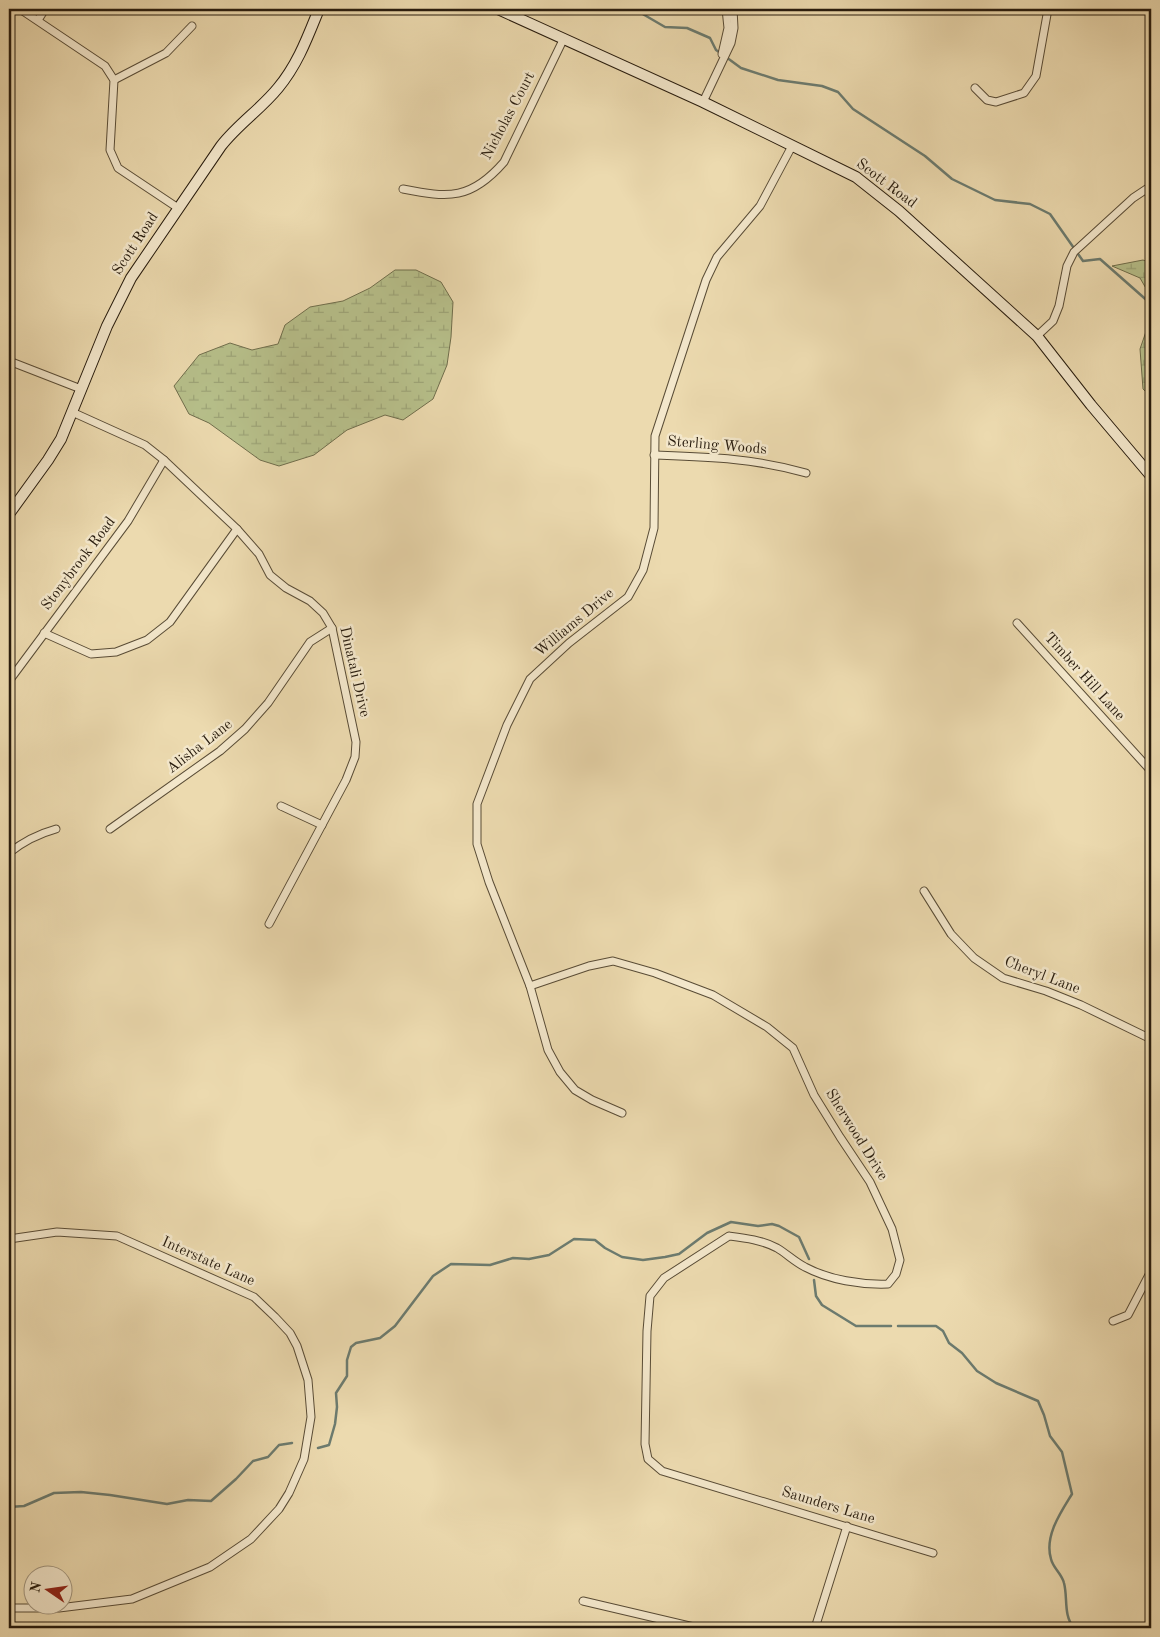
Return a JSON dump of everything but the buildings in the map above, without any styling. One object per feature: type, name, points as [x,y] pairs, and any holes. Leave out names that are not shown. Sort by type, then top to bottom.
[{"type":"main road","name":"Scott Road","points":[[9,514],[61,439],[123,292],[178,208],[229,136],[285,79],[301,51],[319,9]]},
{"type":"main road","name":"Scott Road","points":[[498,9],[703,102],[856,177],[899,211],[1037,336],[1091,405],[1151,476]]},
{"type":"street","points":[[20,9],[106,66],[114,80],[110,150],[118,168],[178,208]]},
{"type":"street","points":[[38,20],[45,9]]},
{"type":"street","points":[[726,9],[731,28]]},
{"type":"street","points":[[703,102],[722,59],[731,28],[733,9]]},
{"type":"street","points":[[975,88],[986,100],[996,102],[1024,93],[1036,76],[1048,9]]},
{"type":"street","points":[[114,80],[166,53],[192,26]]},
{"type":"street","name":"Nicholas Court","points":[[403,189],[434,195],[452,195],[472,189],[490,178],[504,162],[564,38]]},
{"type":"street","name":"Williams Drive","points":[[622,1113],[592,1100],[575,1090],[560,1072],[548,1050],[530,986],[489,882],[477,844],[477,804],[507,725],[530,679],[569,643],[628,597],[643,570],[654,528],[655,436],[706,280],[717,257],[760,206],[792,146]]},
{"type":"street","points":[[1037,336],[1053,321],[1059,306],[1068,266],[1077,250],[1133,198],[1151,186]]},
{"type":"street","points":[[9,362],[81,389]]},
{"type":"street","name":"Dinatali Drive","points":[[72,412],[144,445],[164,460],[237,529],[259,554],[270,575],[286,588],[310,601],[323,613],[332,628],[356,742],[355,757],[346,780],[269,924]]},
{"type":"street","name":"Sterling Woods","points":[[654,455],[738,459],[779,465],[806,473]]},
{"type":"street","name":"Stonybrook Road","points":[[9,681],[128,521],[164,460]]},
{"type":"street","points":[[44,633],[91,654],[116,652],[147,640],[170,622],[237,529]]},
{"type":"street","name":"Timber Hill Lane","points":[[1017,623],[1151,771]]},
{"type":"street","name":"Alisha Lane","points":[[110,829],[226,746],[268,703],[310,642],[332,628]]},
{"type":"street","points":[[280,806],[322,825]]},
{"type":"street","points":[[9,853],[24,841],[56,829]]},
{"type":"street","name":"Cheryl Lane","points":[[924,891],[951,934],[974,958],[1003,978],[1046,991],[1081,1005],[1151,1039]]},
{"type":"street","name":"Sherwood Drive","points":[[530,986],[589,966],[613,961],[655,973],[713,995],[767,1027],[792,1048],[814,1095],[870,1182],[892,1229],[900,1260],[896,1274],[888,1284],[850,1281],[820,1273],[805,1267],[765,1242],[728,1236],[664,1278],[650,1296],[647,1331],[644,1444],[648,1459],[662,1471],[716,1486]]},
{"type":"street","name":"Interstate Lane","points":[[9,1239],[56,1232],[117,1236],[254,1298],[290,1333],[297,1346],[308,1380],[310,1417],[304,1459],[279,1509],[251,1539],[210,1567],[132,1598],[59,1608],[9,1608]]},
{"type":"street","points":[[1113,1321],[1128,1315],[1151,1271]]},
{"type":"street","name":"Saunders Lane","points":[[716,1486],[933,1552]]},
{"type":"street","points":[[815,1628],[847,1526]]},
{"type":"street","points":[[583,1601],[698,1628]]},
{"type":"green space","points":[[1143,260],[1151,263],[1151,297],[1140,278],[1112,266]]},
{"type":"green space","points":[[395,270],[416,270],[441,282],[453,302],[447,365],[433,399],[403,420],[385,415],[347,430],[314,455],[279,466],[260,460],[209,423],[189,414],[174,386],[199,355],[230,343],[252,350],[278,344],[285,325],[310,307],[343,301],[370,288]]},
{"type":"green space","points":[[1151,317],[1151,397],[1143,389],[1140,349]]},
{"type":"waterway","points":[[639,9],[641,13],[665,27],[687,28],[710,38],[719,52]]},
{"type":"waterway","points":[[726,57],[741,68],[778,80],[822,86],[838,92],[853,109],[925,156],[952,179],[995,200],[1030,204],[1050,214],[1083,261],[1100,259],[1151,304]]},
{"type":"waterway","points":[[318,1448],[329,1445],[335,1424],[336,1393],[347,1376],[347,1360],[351,1347],[356,1343],[380,1338],[395,1326],[433,1276],[451,1264],[490,1265],[513,1258],[529,1259],[549,1255],[574,1239],[595,1240],[622,1257],[643,1260],[665,1257],[679,1254],[707,1233],[731,1222],[758,1226],[772,1224],[779,1226],[799,1237],[809,1259]]},
{"type":"waterway","points":[[814,1280],[816,1296],[822,1305],[856,1326],[891,1326]]},
{"type":"waterway","points":[[898,1326],[936,1326],[943,1331],[949,1343],[962,1353],[977,1371],[996,1383],[1038,1401],[1050,1436],[1062,1452],[1072,1494],[1055,1525],[1049,1550],[1052,1562],[1064,1583],[1068,1618],[1074,1628]]},
{"type":"waterway","points":[[9,1507],[24,1506],[54,1493],[81,1492],[167,1504],[188,1500],[211,1501],[253,1461],[268,1457],[279,1445],[292,1443]]}]
